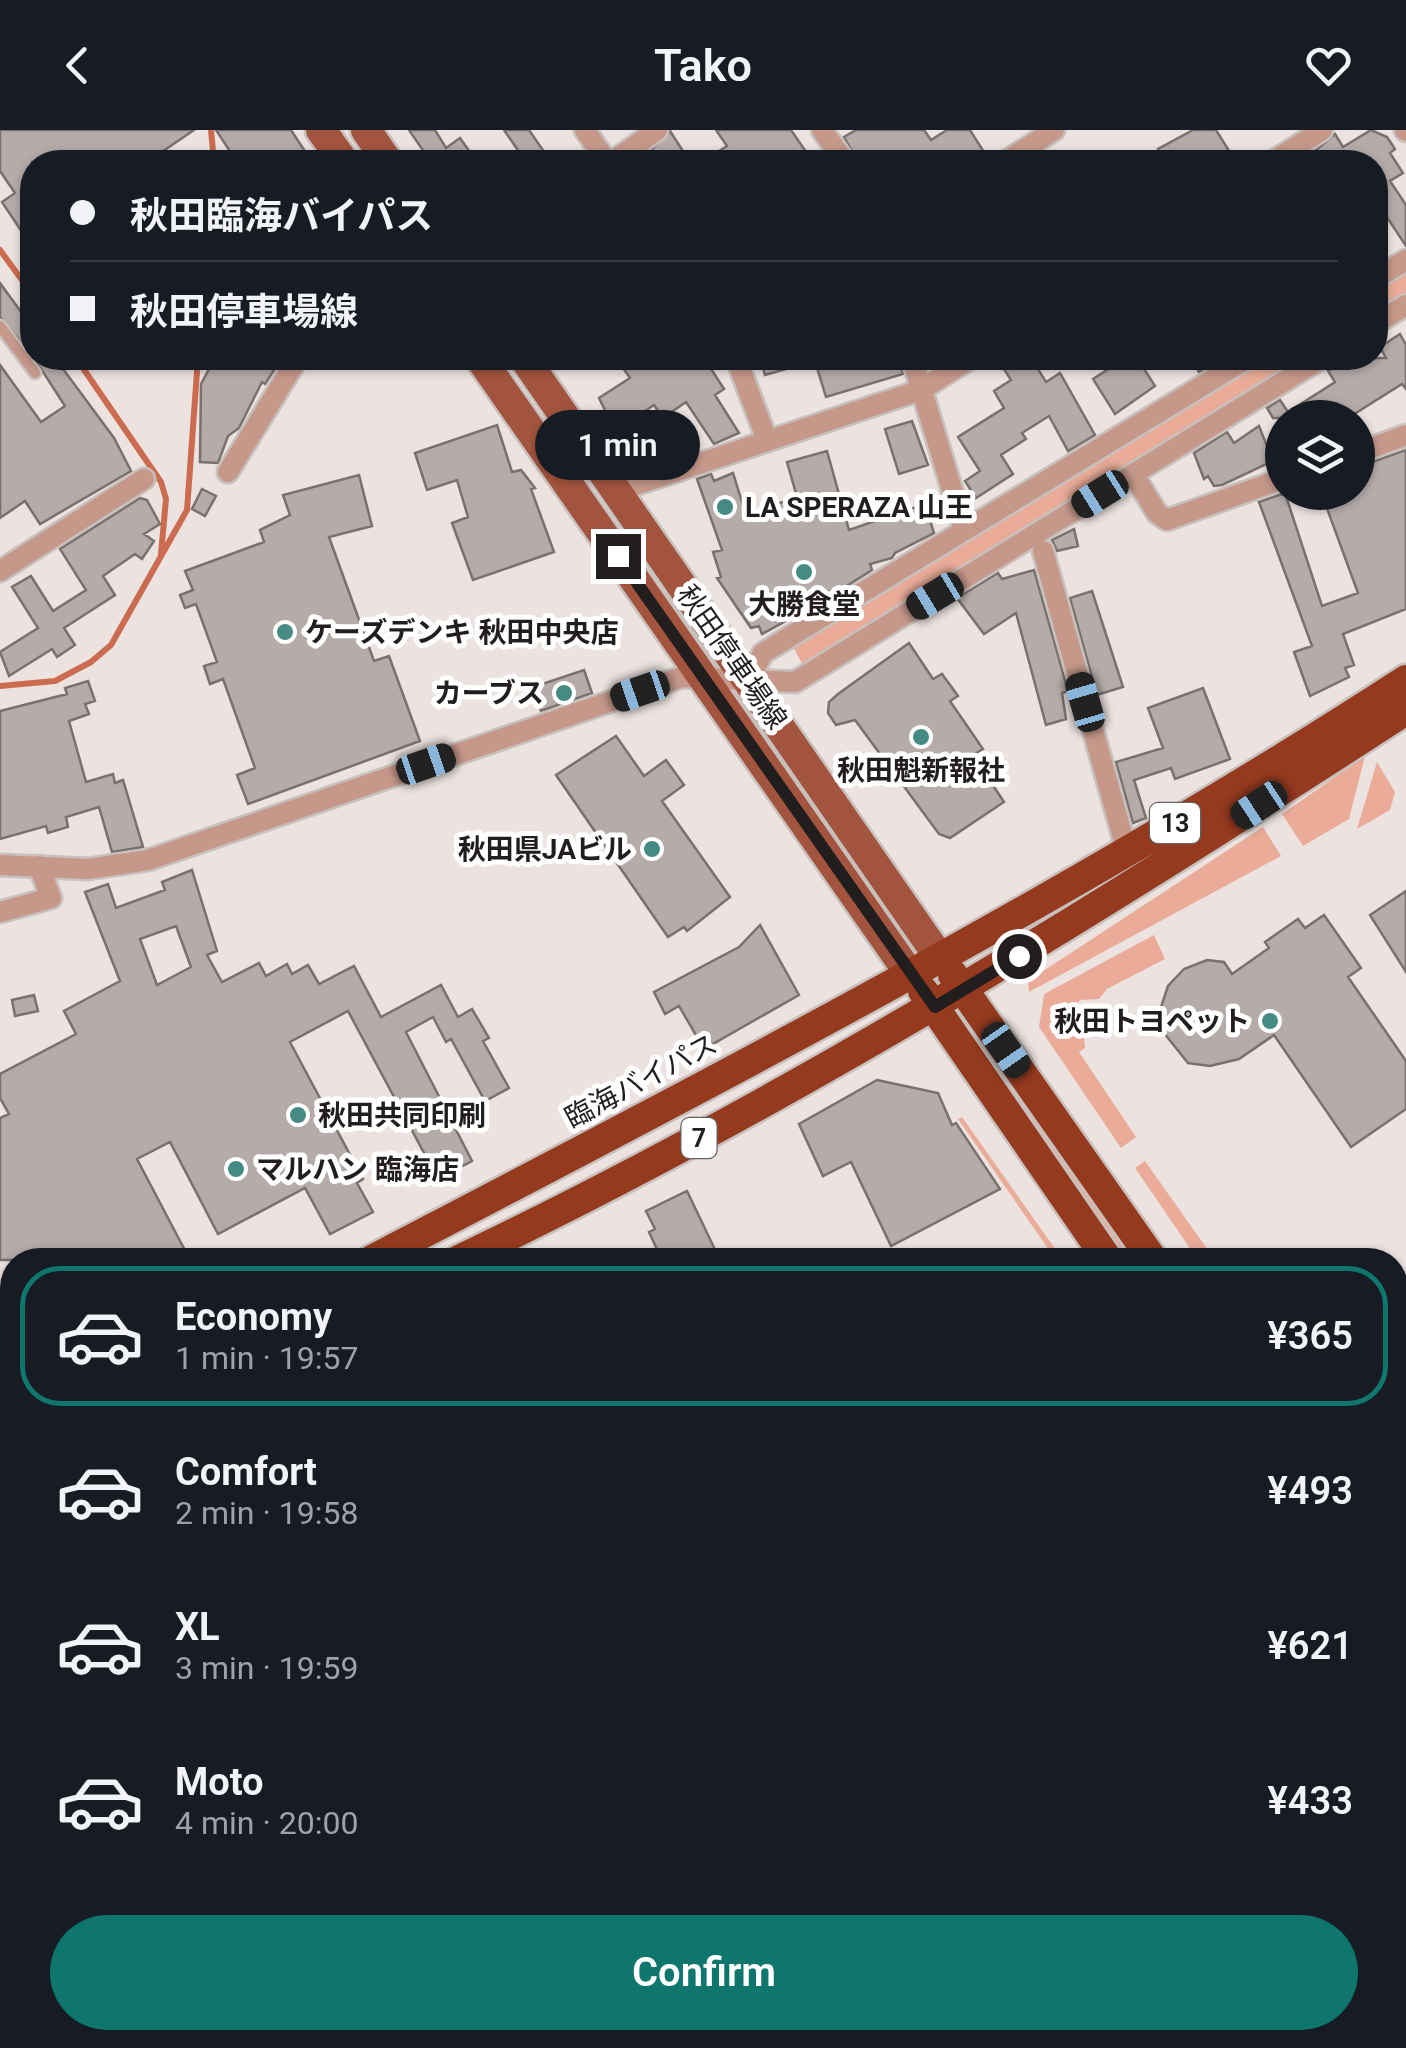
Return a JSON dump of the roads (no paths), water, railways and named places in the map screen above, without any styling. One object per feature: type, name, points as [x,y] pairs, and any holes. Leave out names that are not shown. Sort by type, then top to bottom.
[{"type":"highway","name":"13","points":[[939,958],[1126,852],[1406,680]]},
{"type":"highway","name":"13","points":[[935,1007],[1406,710]]},
{"type":"highway","name":"臨海バイパス","points":[[394,1248],[939,958]]},
{"type":"highway","points":[[939,958],[1145,1248]]},
{"type":"highway","points":[[909,973],[1100,1248]]},
{"type":"highway","name":"7","points":[[483,1248],[752,1111],[935,1007]]},
{"type":"main road","name":"秋田停車場線","points":[[488,370],[909,973]]},
{"type":"main road","name":"秋田停車場線","points":[[532,370],[939,958]]},
{"type":"street","points":[[585,130],[601,150]]},
{"type":"street","points":[[628,150],[658,130]]},
{"type":"street","points":[[1023,150],[1054,130]]},
{"type":"street","points":[[1291,150],[1322,130]]},
{"type":"street","points":[[228,472],[291,370]]},
{"type":"street","points":[[740,370],[766,440]]},
{"type":"street","points":[[915,370],[964,529]]},
{"type":"street","points":[[616,492],[921,390],[953,370]]},
{"type":"street","points":[[749,679],[763,653],[1228,370]]},
{"type":"street","points":[[0,864],[116,867],[148,860],[658,685],[702,675],[796,682],[1303,370]]},
{"type":"street","points":[[1375,446],[1406,436]]},
{"type":"street","points":[[1134,474],[1158,513],[1167,520],[1265,485]]},
{"type":"street","points":[[0,571],[144,478]]},
{"type":"street","points":[[1044,551],[1126,852]]},
{"type":"street","points":[[0,912],[51,898],[39,866]]},
{"type":"lane","points":[[0,326],[20,354]]},
{"type":"waterway","points":[[211,130],[213,150]]},
{"type":"waterway","points":[[0,250],[20,278]]},
{"type":"waterway","points":[[84,370],[161,482],[166,499],[161,554]]},
{"type":"waterway","points":[[0,686],[55,681],[91,662],[111,645],[187,510],[197,370]]},
{"type":"place","name":"LA SPERAZA 山王","points":[[725,507]]},
{"type":"place","name":"大勝食堂","points":[[804,572]]},
{"type":"place","name":"ケーズデンキ 秋田中央店","points":[[285,632]]},
{"type":"place","name":"カーブス","points":[[564,693]]},
{"type":"place","name":"秋田魁新報社","points":[[921,737]]},
{"type":"place","name":"秋田県JAビル","points":[[652,849]]},
{"type":"place","name":"秋田トヨペット","points":[[1270,1021]]},
{"type":"place","name":"秋田共同印刷","points":[[298,1115]]},
{"type":"place","name":"マルハン 臨海店","points":[[236,1169]]}]
